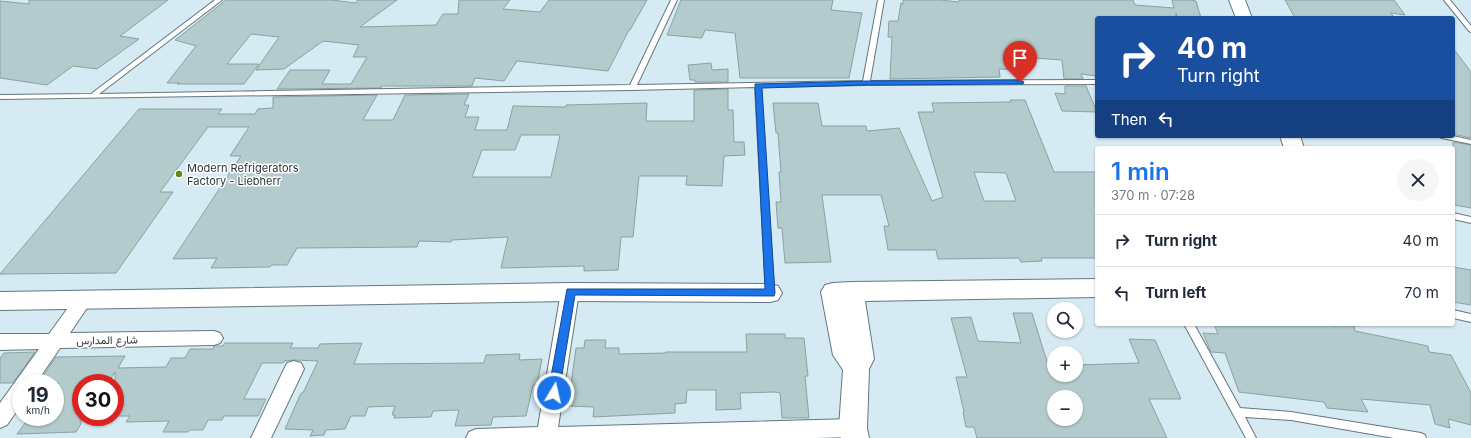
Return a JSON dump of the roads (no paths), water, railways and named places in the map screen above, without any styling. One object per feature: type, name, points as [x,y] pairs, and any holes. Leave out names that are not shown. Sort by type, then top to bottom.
[{"type":"street","points":[[1237,0],[1243,16]]},
{"type":"street","points":[[476,438],[854,433],[856,368],[846,355],[842,291],[1095,288]]},
{"type":"street","points":[[546,437],[570,292]]},
{"type":"street","points":[[0,301],[570,292],[770,293]]},
{"type":"street","points":[[31,374],[84,299]]},
{"type":"street","name":"شارع المدارس","points":[[0,342],[214,338]]},
{"type":"street","points":[[261,438],[294,369]]},
{"type":"street","points":[[0,419],[12,402]]},
{"type":"lane","points":[[93,95],[219,0]]},
{"type":"lane","points":[[632,88],[674,0]]},
{"type":"lane","points":[[866,83],[881,0]]},
{"type":"lane","points":[[1447,0],[1471,30]]},
{"type":"lane","points":[[0,97],[758,86],[866,83],[1095,82]]},
{"type":"lane","points":[[758,86],[770,293]]},
{"type":"lane","points":[[1452,138],[1471,142]]},
{"type":"lane","points":[[1455,216],[1471,220]]},
{"type":"lane","points":[[1455,314],[1471,318]]},
{"type":"lane","points":[[1190,326],[1251,438]]},
{"type":"lane","points":[[1237,412],[1291,416],[1421,438]]},
{"type":"place","name":"Modern Refrigerators Factory - Liebherr","points":[[179,174]]}]
